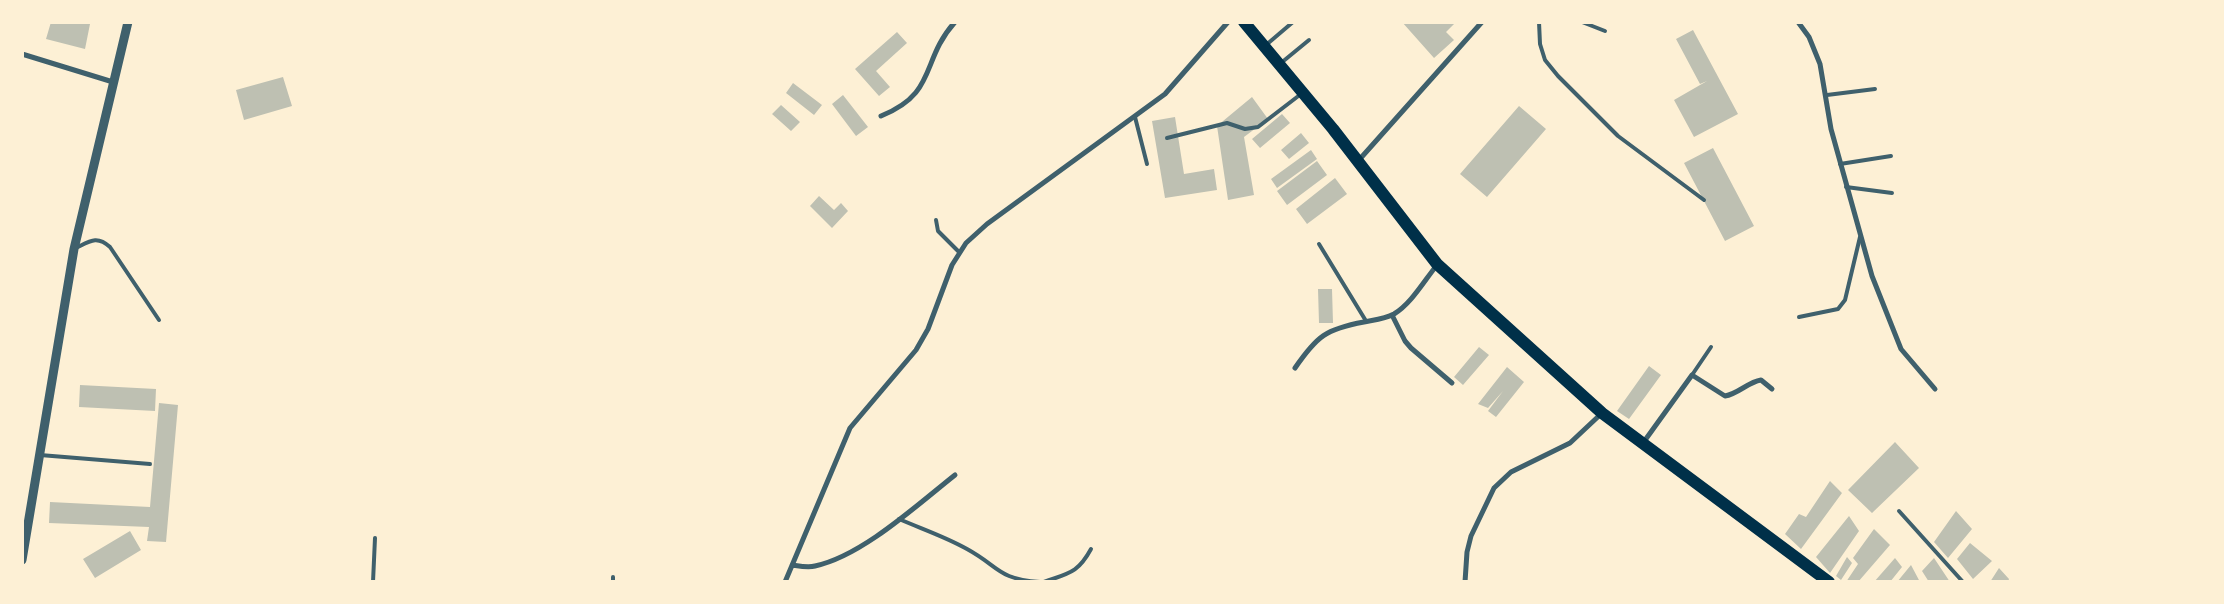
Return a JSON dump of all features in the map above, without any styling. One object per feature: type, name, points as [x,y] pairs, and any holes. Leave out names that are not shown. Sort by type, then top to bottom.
[{"type":"main road","points":[[1244,22],[1333,129],[1437,264],[1602,413],[1829,582]]},
{"type":"street","points":[[22,560],[74,249],[128,22]]},
{"type":"street","points":[[881,116],[899,108],[916,94],[924,82],[940,42],[955,22]]},
{"type":"street","points":[[785,582],[850,428],[916,350],[928,329],[952,265],[959,252],[981,229],[1135,116],[1175,84],[1228,22]]},
{"type":"street","points":[[1357,162],[1482,22]]},
{"type":"street","points":[[1798,22],[1808,37],[1820,64],[1827,95],[1831,129],[1872,276],[1901,349],[1935,389]]},
{"type":"street","points":[[22,54],[113,82]]},
{"type":"street","points":[[1295,368],[1311,345],[1333,328],[1392,315],[1401,309],[1437,264]]},
{"type":"street","points":[[1392,315],[1405,341],[1411,348],[1452,383]]},
{"type":"street","points":[[1643,443],[1692,375],[1725,396],[1731,395],[1755,381],[1761,380],[1772,389]]},
{"type":"street","points":[[1464,582],[1467,552],[1471,536],[1494,488],[1501,479],[1564,447],[1602,413]]},
{"type":"street","points":[[792,565],[814,567],[848,554],[899,519],[954,475]]},
{"type":"lane","points":[[1264,47],[1293,22]]},
{"type":"lane","points":[[1539,22],[1540,44],[1545,60],[1558,76],[1618,136],[1704,200]]},
{"type":"lane","points":[[1582,22],[1605,31]]},
{"type":"lane","points":[[1279,65],[1309,40]]},
{"type":"lane","points":[[1827,95],[1875,89]]},
{"type":"lane","points":[[1168,138],[1227,123],[1245,129],[1258,127],[1302,92]]},
{"type":"lane","points":[[1135,116],[1147,164]]},
{"type":"lane","points":[[1840,164],[1891,156]]},
{"type":"lane","points":[[1846,187],[1892,194]]},
{"type":"lane","points":[[936,220],[938,231],[959,252]]},
{"type":"lane","points":[[1800,317],[1838,309],[1844,300],[1860,237]]},
{"type":"lane","points":[[74,249],[93,239],[102,240],[110,247],[159,320]]},
{"type":"lane","points":[[1319,244],[1366,321]]},
{"type":"lane","points":[[1692,375],[1711,347]]},
{"type":"lane","points":[[40,455],[150,464]]},
{"type":"lane","points":[[1899,511],[1962,582]]},
{"type":"lane","points":[[899,519],[966,548],[1004,576],[1040,582]]},
{"type":"lane","points":[[373,582],[375,538]]},
{"type":"lane","points":[[1044,582],[1071,572],[1082,565],[1092,549]]},
{"type":"building","points":[[51,22],[90,24],[85,49],[46,39]]},
{"type":"building","points":[[1402,22],[1456,22],[1446,32],[1454,40],[1434,58]]},
{"type":"building","points":[[1693,30],[1738,114],[1694,137],[1674,100],[1707,81],[1700,84],[1676,39]]},
{"type":"building","points":[[897,32],[907,43],[876,71],[890,87],[879,96],[855,69]]},
{"type":"building","points":[[283,77],[292,106],[244,120],[236,90]]},
{"type":"building","points":[[793,83],[822,105],[814,115],[786,93]]},
{"type":"building","points":[[843,95],[868,127],[856,136],[832,104]]},
{"type":"building","points":[[1252,97],[1268,119],[1244,137],[1254,195],[1228,200],[1217,126]]},
{"type":"building","points":[[781,105],[800,122],[791,131],[772,114]]},
{"type":"building","points":[[1519,106],[1546,129],[1487,197],[1460,174]]},
{"type":"building","points":[[1282,114],[1290,123],[1260,148],[1252,139]]},
{"type":"building","points":[[1175,117],[1184,174],[1214,169],[1217,190],[1165,198],[1152,121]]},
{"type":"building","points":[[1301,133],[1309,143],[1289,159],[1281,150]]},
{"type":"building","points":[[1713,148],[1754,226],[1725,241],[1684,163]]},
{"type":"building","points":[[1311,150],[1317,159],[1277,188],[1271,179]]},
{"type":"building","points":[[1317,161],[1327,175],[1287,205],[1277,191]]},
{"type":"building","points":[[1335,178],[1347,194],[1307,224],[1296,209]]},
{"type":"building","points":[[819,196],[834,210],[841,203],[848,211],[832,228],[810,206]]},
{"type":"building","points":[[1318,289],[1332,289],[1333,323],[1319,323]]},
{"type":"building","points":[[1479,347],[1489,355],[1463,385],[1454,377]]},
{"type":"building","points":[[1649,366],[1661,375],[1629,419],[1617,411]]},
{"type":"building","points":[[1507,367],[1524,382],[1496,417],[1488,411],[1503,391],[1488,408],[1478,404]]},
{"type":"building","points":[[80,385],[156,389],[155,411],[79,407]]},
{"type":"building","points":[[159,403],[178,405],[166,542],[147,541],[149,527],[49,523],[50,502],[150,507]]},
{"type":"building","points":[[1895,442],[1919,468],[1872,513],[1848,490]]},
{"type":"building","points":[[1830,481],[1842,493],[1801,549],[1785,534],[1799,514],[1806,517]]},
{"type":"building","points":[[1956,511],[1972,529],[1948,558],[1934,542]]},
{"type":"building","points":[[1849,516],[1859,531],[1830,573],[1816,557]]},
{"type":"building","points":[[1874,529],[1890,545],[1858,582],[1846,582],[1858,564],[1853,558]]},
{"type":"building","points":[[130,531],[141,550],[95,578],[83,559]]},
{"type":"building","points":[[1970,543],[1992,561],[1973,579],[1957,559]]},
{"type":"building","points":[[1847,557],[1852,563],[1841,580],[1836,576]]},
{"type":"building","points":[[1895,558],[1902,567],[1890,582],[1874,582]]},
{"type":"building","points":[[1934,558],[1950,582],[1929,582],[1922,571]]},
{"type":"building","points":[[1911,565],[1920,582],[1897,582]]},
{"type":"building","points":[[1999,568],[2009,579],[2008,582],[1990,582]]}]
